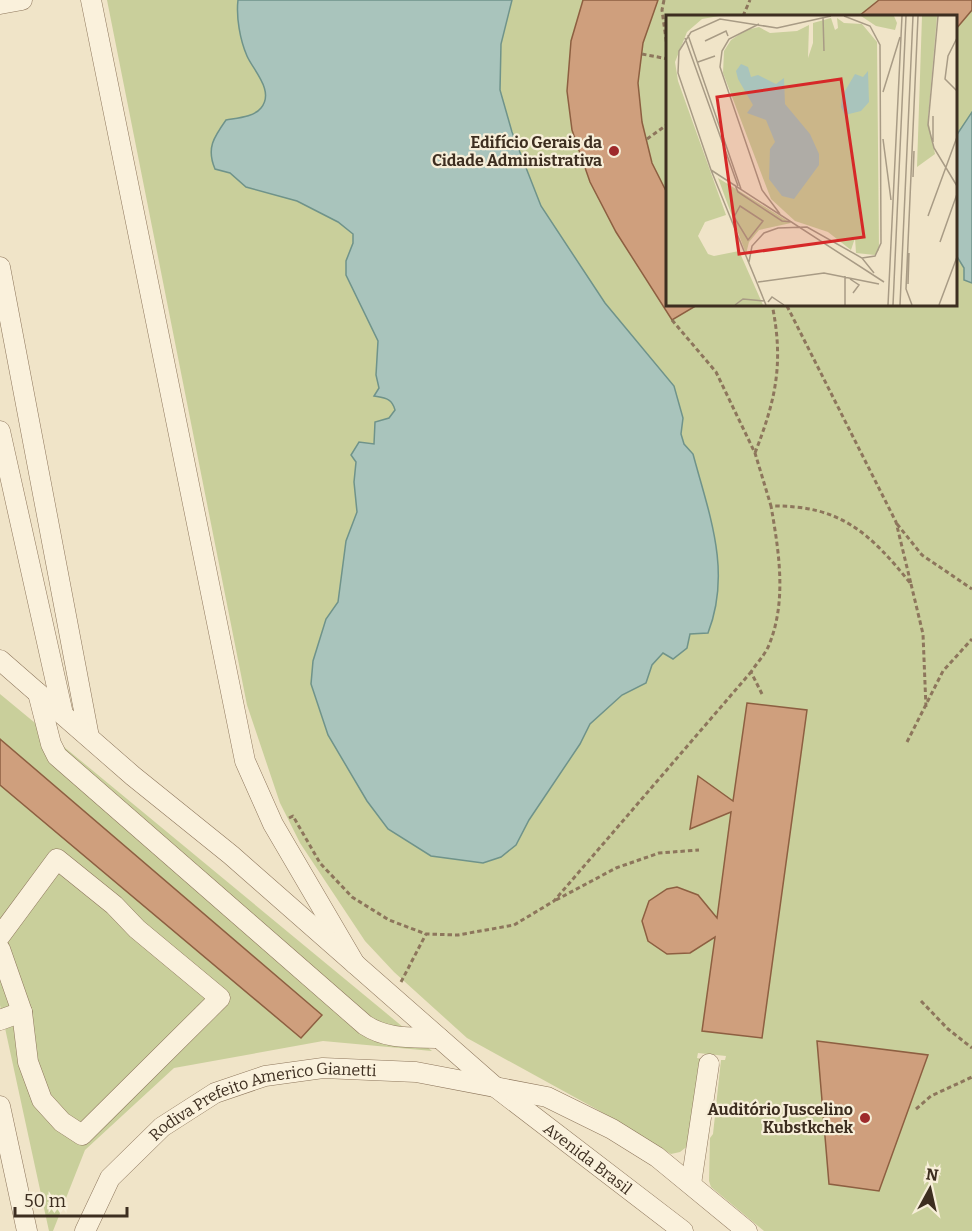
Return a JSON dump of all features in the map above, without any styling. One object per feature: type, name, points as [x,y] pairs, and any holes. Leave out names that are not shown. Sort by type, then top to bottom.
[{"type":"street","points":[[0,4],[22,0]]},
{"type":"street","points":[[91,0],[245,761],[273,824],[355,964]]},
{"type":"street","points":[[0,267],[89,737]]},
{"type":"street","points":[[0,432],[63,714]]},
{"type":"street","name":"Avenida Brasil","points":[[0,660],[494,1086],[683,1231]]},
{"type":"street","points":[[38,693],[51,744],[57,756],[365,1025],[390,1037],[439,1038]]},
{"type":"street","points":[[0,936],[57,859],[114,905],[137,929],[220,999],[82,1135],[62,1122],[42,1100],[28,1062],[22,1012],[4,977],[0,949]]},
{"type":"street","points":[[0,1020],[22,1012]]},
{"type":"street","points":[[691,1184],[709,1064]]},
{"type":"street","name":"Rodiva Prefeito Americo Gianetti","points":[[85,1231],[110,1178],[162,1127],[215,1093],[266,1076],[323,1068],[416,1072],[547,1097],[612,1129],[657,1157],[747,1231]]},
{"type":"street","points":[[0,1106],[27,1231]]},
{"type":"path","points":[[664,0],[662,10],[666,41]]},
{"type":"path","points":[[743,15],[750,0]]},
{"type":"path","points":[[642,54],[666,56]]},
{"type":"path","points":[[647,139],[666,125]]},
{"type":"path","points":[[755,453],[772,409],[778,371],[778,333],[772,306]]},
{"type":"path","points":[[787,306],[896,522],[922,555],[972,589]]},
{"type":"path","points":[[554,901],[751,672],[768,646],[780,604],[778,551],[771,506],[755,453],[716,372],[672,320]]},
{"type":"path","points":[[771,506],[802,506],[834,514],[884,550],[911,584]]},
{"type":"path","points":[[896,522],[923,634],[926,708]]},
{"type":"path","points":[[907,742],[943,671],[972,639]]},
{"type":"path","points":[[751,672],[762,694]]},
{"type":"path","points":[[311,848],[320,862],[352,897],[389,920],[426,934],[458,935],[514,925],[616,868],[659,853],[699,850]]},
{"type":"path","points":[[392,996],[426,934]]},
{"type":"path","points":[[921,1001],[972,1048]]},
{"type":"path","points":[[916,1109],[931,1096],[972,1077]]},
{"type":"green space","points":[[107,0],[972,0],[972,1231],[764,1231],[711,1187],[709,1181],[710,1138],[713,1134],[721,1060],[725,1060],[726,1056],[698,1053],[697,1058],[702,1059],[689,1145],[680,1152],[671,1154],[598,1110],[467,1038],[394,972],[365,941],[300,843],[280,803],[247,705]]},
{"type":"green space","points":[[0,694],[432,1051],[323,1041],[174,1068],[85,1150],[53,1231],[49,1231],[0,1005]]},
{"type":"water","points":[[238,0],[512,0],[501,44],[500,90],[512,132],[541,206],[605,303],[674,386],[683,418],[681,434],[684,444],[693,454],[716,543],[718,587],[715,610],[708,633],[690,634],[687,648],[673,659],[663,653],[652,665],[646,683],[622,695],[590,724],[580,744],[529,820],[516,845],[501,857],[483,863],[431,856],[388,829],[367,801],[328,735],[311,684],[313,661],[326,619],[338,602],[346,541],[357,512],[354,482],[356,462],[351,455],[359,442],[374,444],[375,422],[389,418],[395,410],[390,401],[374,396],[379,388],[376,375],[378,341],[346,275],[346,261],[353,243],[353,234],[338,222],[297,201],[246,187],[230,173],[215,169],[212,162],[213,143],[226,120],[245,117],[258,111],[266,95],[262,81],[242,43],[238,21]]},
{"type":"water","points":[[972,112],[972,283],[964,280],[964,268],[957,257],[957,134]]},
{"type":"building","name":"Edifício Gerais da Cidade Administrativa","points":[[583,0],[658,0],[643,43],[638,83],[642,122],[652,163],[666,191],[666,306],[696,306],[672,320],[616,232],[590,182],[572,130],[567,91],[571,41]]},
{"type":"building","points":[[879,0],[972,0],[972,10],[957,28],[957,15],[860,15]]},
{"type":"building","points":[[747,703],[807,710],[762,1038],[702,1031],[715,937],[690,953],[667,954],[648,941],[642,921],[649,901],[667,889],[677,887],[698,895],[717,918],[731,812],[690,829],[698,776],[733,801]]},
{"type":"building","points":[[0,739],[322,1015],[301,1038],[0,785]]},
{"type":"building","name":"Auditório Juscelino Kubstkchek","points":[[817,1041],[928,1055],[879,1191],[829,1184]]},
{"type":"place","name":"Edifício Gerais da Cidade Administrativa","points":[[614,151]]},
{"type":"place","name":"Auditório Juscelino Kubstkchek","points":[[865,1118]]}]
